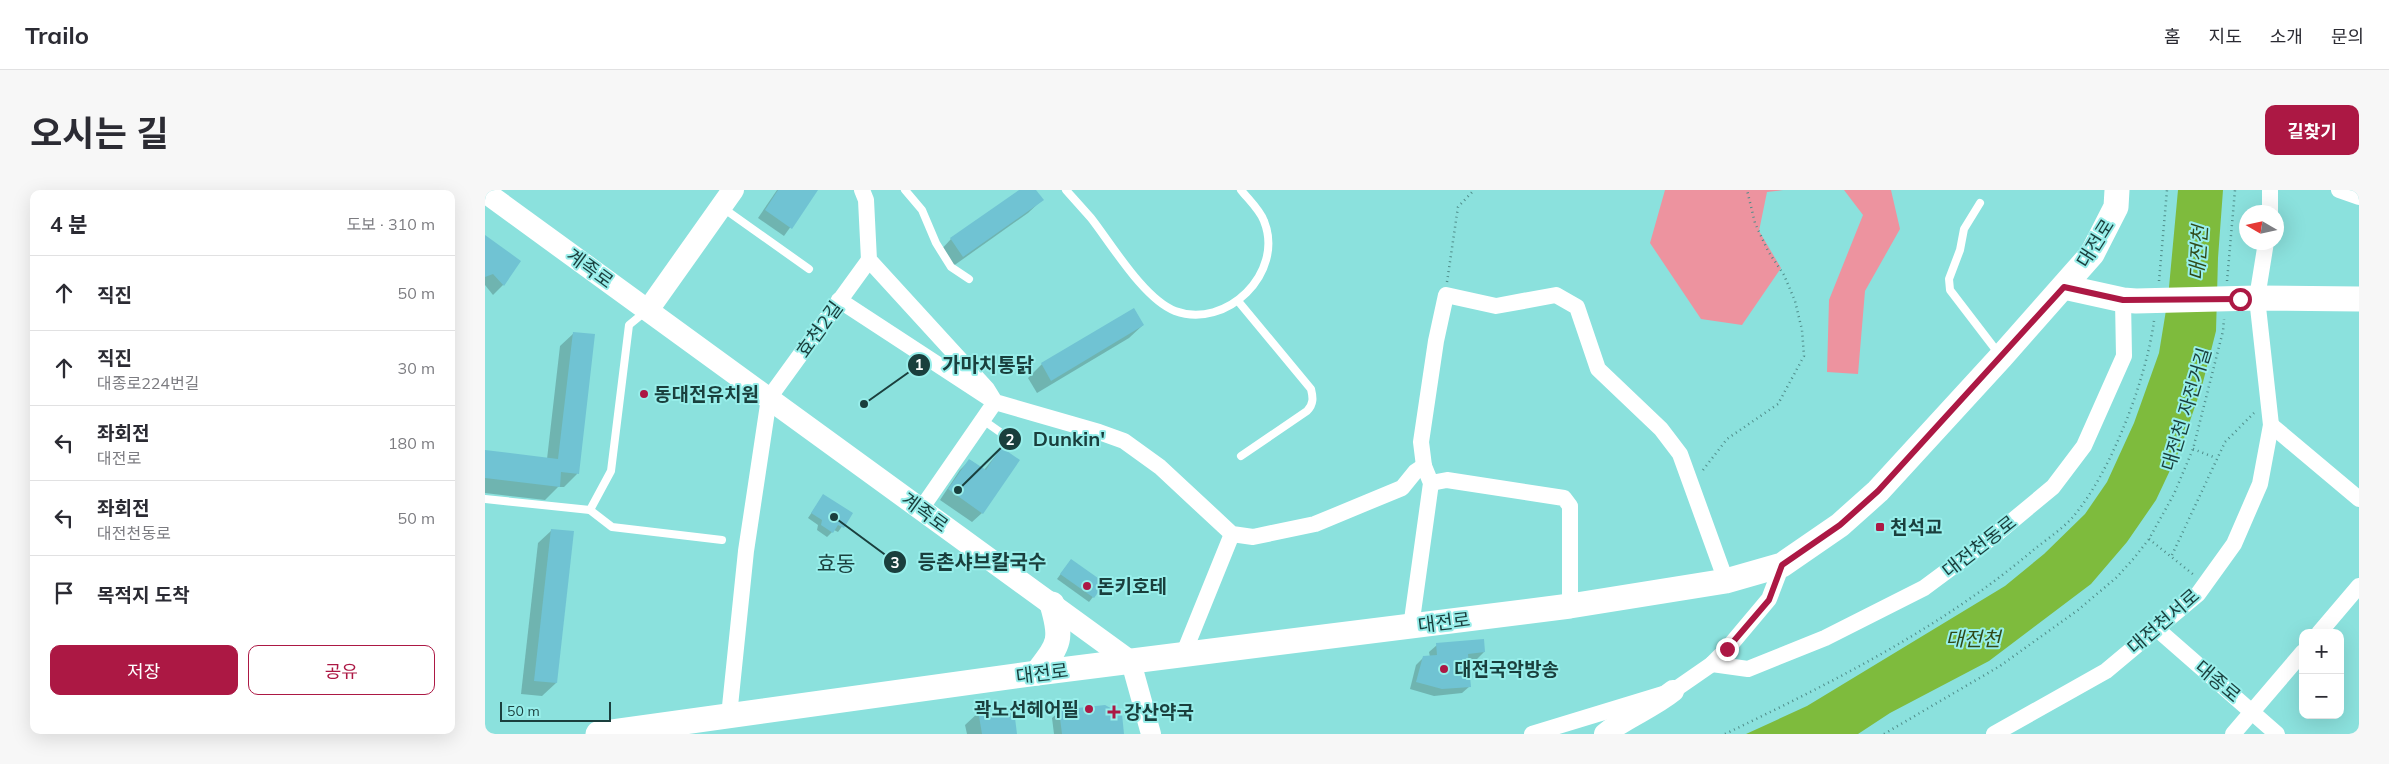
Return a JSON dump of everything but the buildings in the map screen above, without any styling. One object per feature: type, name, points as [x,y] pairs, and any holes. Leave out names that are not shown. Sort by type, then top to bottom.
[{"type":"main road","name":"대전로","points":[[598,734],[1037,673],[1570,606],[1726,581],[1782,565],[1840,525],[1878,491],[2064,287],[2092,254],[2116,207],[2117,190]]},
{"type":"main road","name":"계족로","points":[[485,192],[1131,662]]},
{"type":"main road","points":[[648,310],[727,198]]},
{"type":"main road","points":[[2064,287],[2130,300],[2237,298],[2359,299]]},
{"type":"main road","points":[[1037,673],[1057,647],[1059,628],[1052,604]]},
{"type":"main road","points":[[1605,734],[1626,718],[1657,704],[1673,692]]},
{"type":"street","points":[[862,190],[867,200],[869,260],[987,389],[995,402]]},
{"type":"street","points":[[2270,190],[2270,205]]},
{"type":"street","points":[[2339,190],[2359,197]]},
{"type":"street","name":"대전천서로","points":[[1994,734],[2106,671],[2198,594],[2234,544],[2260,484],[2271,425],[2268,405],[2237,298],[2262,250]]},
{"type":"street","name":"효천2길","points":[[769,398],[869,260]]},
{"type":"street","points":[[1411,627],[1431,483],[1424,466],[1421,442],[1435,341],[1445,296],[1496,306],[1556,295],[1577,307],[1598,369],[1661,429],[1680,454],[1726,581]]},
{"type":"street","points":[[839,300],[995,402],[1124,441],[1160,467],[1232,534],[1253,537],[1315,524],[1402,488],[1415,472],[1424,466]]},
{"type":"street","name":"대전천동로","points":[[1712,664],[1748,669],[1825,638],[1924,588],[1994,536],[2053,488],[2084,446],[2124,356],[2130,300]]},
{"type":"street","points":[[729,716],[746,552],[769,398]]},
{"type":"street","points":[[921,509],[995,402]]},
{"type":"street","points":[[2271,425],[2359,499]]},
{"type":"street","points":[[1431,483],[1447,480],[1564,498],[1570,506],[1570,606]]},
{"type":"street","points":[[1183,655],[1232,534]]},
{"type":"street","points":[[1532,734],[1673,692],[1712,664],[1769,600],[1782,565]]},
{"type":"street","points":[[2322,629],[2359,586]]},
{"type":"street","name":"대종로","points":[[2157,629],[2253,711],[2277,734]]},
{"type":"street","points":[[2233,734],[2299,657]]},
{"type":"street","points":[[1131,662],[1151,734]]},
{"type":"lane","points":[[905,190],[922,210],[936,243],[951,267],[969,279]]},
{"type":"lane","points":[[1066,190],[1090,217],[1155,300],[1175,311],[1197,315],[1219,311],[1239,301],[1253,285],[1263,269],[1268,246],[1264,220],[1241,190]]},
{"type":"lane","points":[[727,198],[809,269]]},
{"type":"lane","points":[[1980,203],[1963,229],[1960,250],[1949,279],[1949,285],[1950,290],[2001,357]]},
{"type":"lane","points":[[1239,301],[1311,389],[1313,397],[1311,406],[1307,411],[1241,456]]},
{"type":"lane","points":[[589,510],[611,471],[629,325],[648,310]]},
{"type":"lane","points":[[983,420],[1007,436]]},
{"type":"lane","points":[[485,499],[589,510],[612,527],[722,540]]},
{"type":"path","points":[[1445,296],[1458,207],[1474,190]]},
{"type":"path","points":[[1692,488],[1701,472],[1727,439],[1778,404],[1804,356],[1802,330],[1795,301],[1785,276],[1768,251],[1755,223],[1747,190]]},
{"type":"path","name":"대전천 자전거길","points":[[1884,734],[2000,666],[2070,616],[2117,577],[2149,538],[2174,494],[2193,449],[2223,331],[2237,298],[2235,190]]},
{"type":"path","points":[[2172,555],[2216,458],[2235,430],[2249,417],[2268,405]]},
{"type":"path","points":[[2193,449],[2216,458]]},
{"type":"path","points":[[2149,538],[2205,584]]},
{"type":"shaded area","points":[[1665,190],[1783,190],[1767,192],[1759,231],[1781,268],[1742,325],[1701,319],[1650,243]]},
{"type":"shaded area","points":[[1844,190],[1891,190],[1900,229],[1865,291],[1858,374],[1827,372],[1829,300],[1863,215]]},
{"type":"water","name":"대전천","points":[[2178,190],[2223,190],[2218,258],[2216,331],[2202,386],[2181,447],[2156,500],[2127,542],[2091,584],[1989,661],[1890,713],[1858,734],[1746,734],[1807,706],[2005,586],[2044,554],[2085,514],[2107,482],[2134,423],[2159,353],[2168,298]]},
{"type":"place","name":"동대전유치원","points":[[644,394]]},
{"type":"place","name":"가마치통닭","points":[[864,404]]},
{"type":"place","name":"Dunkin'","points":[[958,490]]},
{"type":"place","name":"등촌샤브칼국수","points":[[834,517]]},
{"type":"place","name":"천석교","points":[[1880,527]]},
{"type":"place","name":"돈키호테","points":[[1087,586]]},
{"type":"place","name":"대전국악방송","points":[[1444,669]]},
{"type":"place","name":"곽노선헤어필","points":[[1089,709]]},
{"type":"place","name":"강산약국","points":[[1114,712]]},
{"type":"district","name":"효동","points":[[836,563]]},
{"type":"route","points":[[1727,649],[1769,600],[1782,565],[1840,525],[1878,491],[2064,287],[2136,301],[2240,299]]}]
